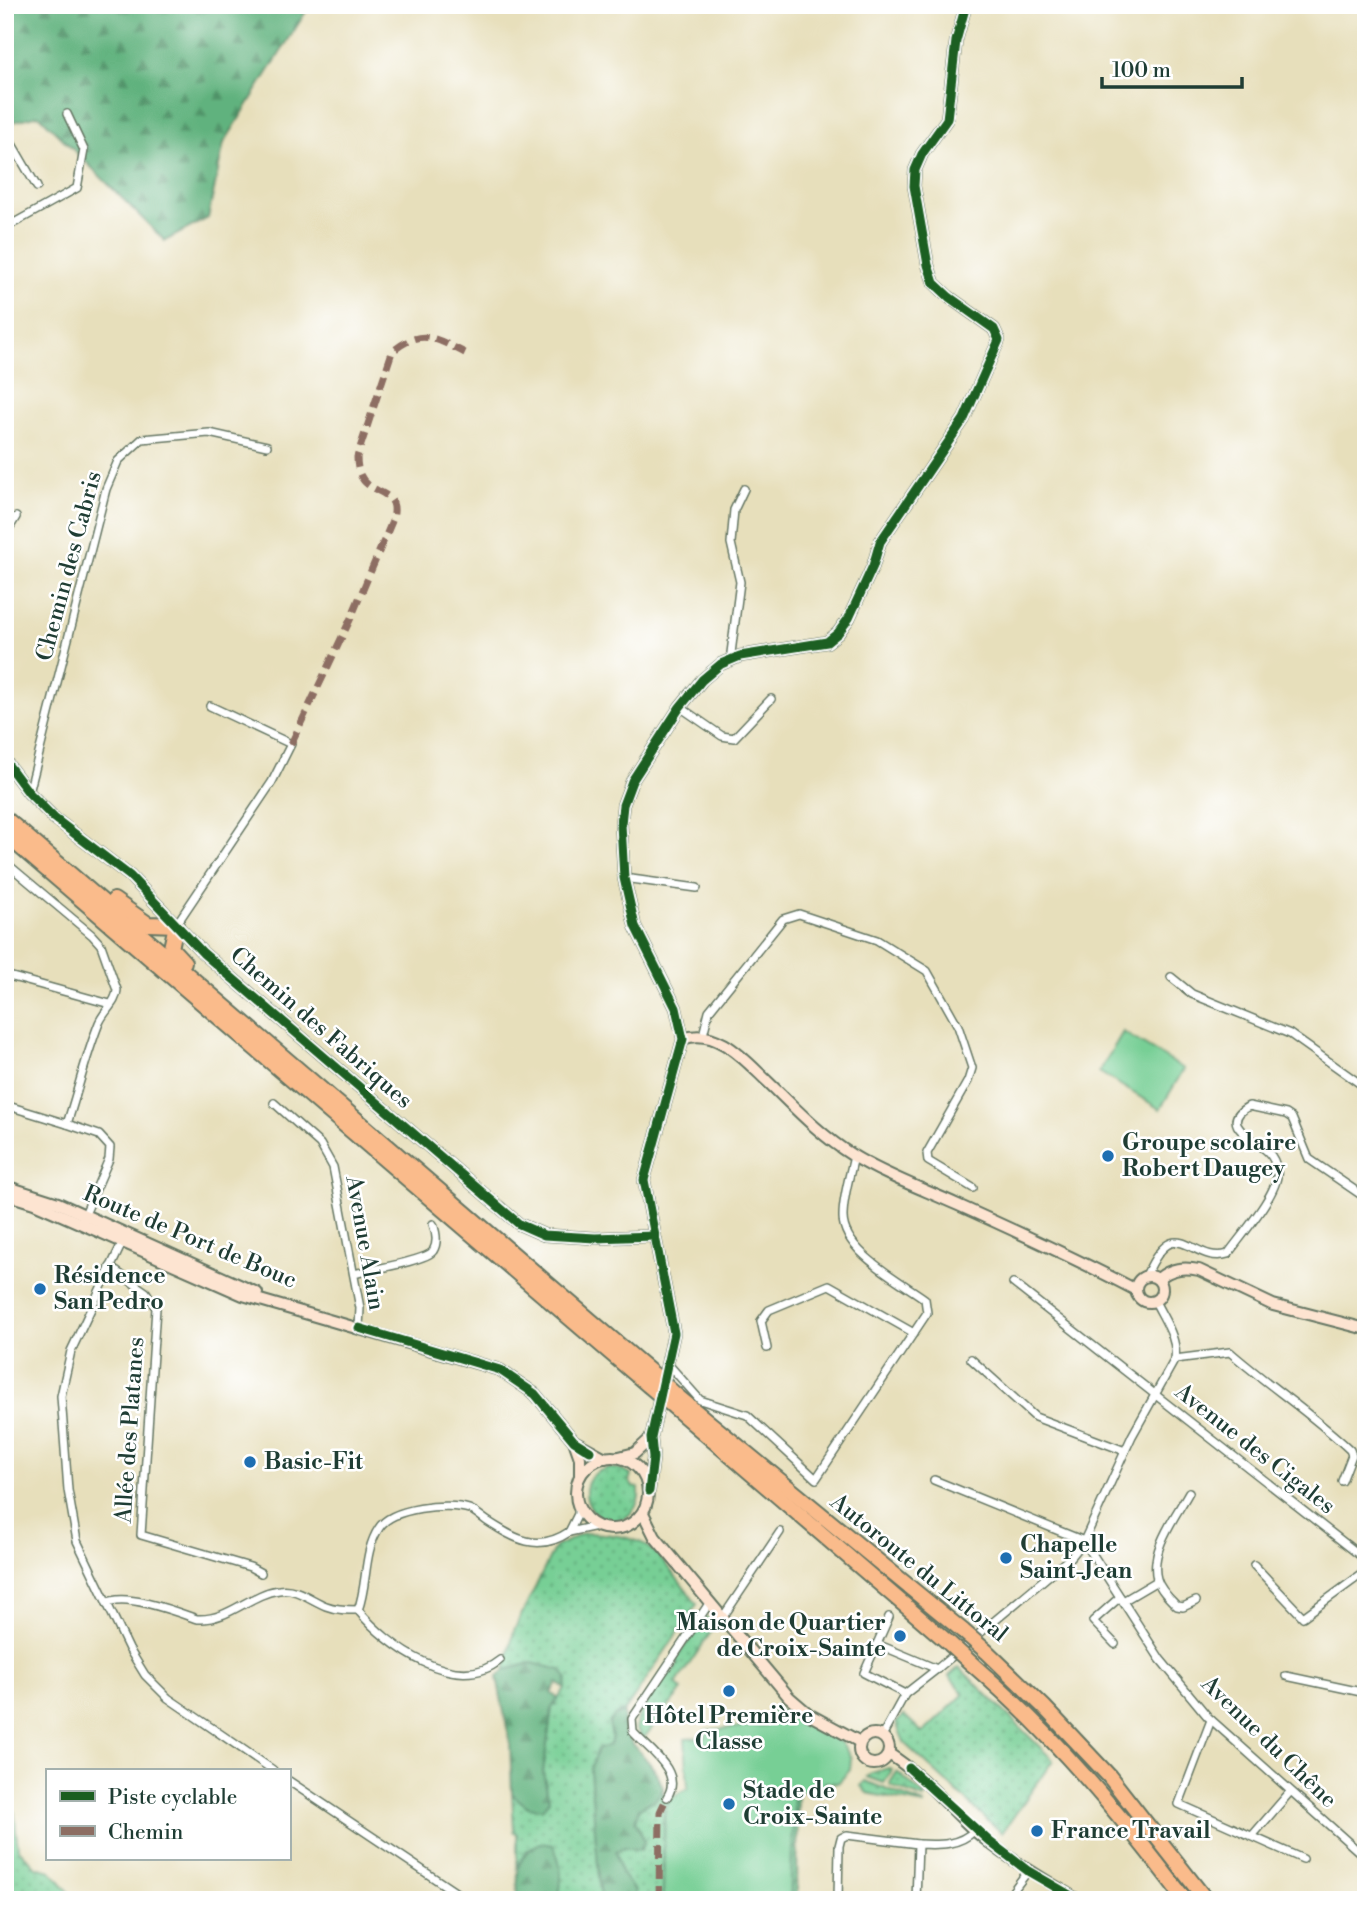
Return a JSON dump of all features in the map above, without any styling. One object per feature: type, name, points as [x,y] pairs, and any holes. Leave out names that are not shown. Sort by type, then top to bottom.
[{"type":"highway","points":[[6,824],[140,920],[159,926],[177,925],[171,948],[277,1051]]},
{"type":"highway","points":[[6,824],[277,1051],[566,1307]]},
{"type":"highway","points":[[6,824],[566,1307]]},
{"type":"highway","name":"Autoroute du Littoral","points":[[566,1307],[1038,1724],[1132,1830],[1185,1900]]},
{"type":"highway","name":"Autoroute du Littoral","points":[[676,1402],[735,1446],[986,1651],[1109,1776],[1208,1900]]},
{"type":"street","points":[[358,1611],[365,1593],[371,1543],[387,1518],[398,1513],[439,1506],[469,1509],[509,1536],[535,1543],[551,1542],[569,1532],[597,1526],[615,1529],[625,1527],[643,1513],[647,1504],[653,1458],[651,1438],[674,1333],[644,1180],[682,1039],[676,1008],[635,926],[624,878],[621,824],[623,805],[632,780],[680,707],[702,680],[735,658],[827,642],[838,633],[854,608],[873,566],[880,542],[964,419],[999,340],[994,329],[934,283],[928,265],[914,186],[915,170],[922,155],[947,119],[956,41],[966,5]]},
{"type":"street","points":[[6,226],[77,188],[84,150],[67,114]]},
{"type":"street","points":[[5,132],[37,187]]},
{"type":"street","name":"Chemin des Cabris","points":[[29,793],[106,489],[118,461],[142,439],[209,433],[267,446]]},
{"type":"street","points":[[735,658],[740,582],[731,543],[734,510],[744,489]]},
{"type":"street","points":[[5,535],[16,517]]},
{"type":"street","points":[[680,707],[722,736],[734,738],[771,699]]},
{"type":"street","points":[[177,925],[272,782],[291,744],[210,706]]},
{"type":"street","name":"Chemin des Fabriques","points":[[5,761],[29,793],[54,818],[130,876],[241,986],[519,1224],[544,1235],[595,1238],[654,1236]]},
{"type":"street","points":[[5,862],[101,945],[117,990],[117,997],[110,1004],[93,1039],[67,1124]]},
{"type":"street","points":[[624,878],[697,888]]},
{"type":"street","points":[[703,1035],[709,1011],[783,919],[799,914],[877,940],[927,971],[958,1026],[972,1068],[968,1081],[927,1153],[928,1161],[973,1188]]},
{"type":"street","points":[[5,975],[110,1004]]},
{"type":"street","points":[[1171,977],[1192,995],[1290,1034],[1366,1088]]},
{"type":"street","points":[[682,1039],[692,1035],[716,1039],[736,1053],[814,1126],[854,1156],[1136,1290],[1143,1301],[1155,1301]]},
{"type":"street","name":"Avenue Alain","points":[[274,1103],[320,1144],[333,1167],[360,1308],[359,1328]]},
{"type":"street","points":[[5,1105],[99,1135],[110,1147],[109,1159],[83,1220]]},
{"type":"street","points":[[1136,1290],[1140,1279],[1146,1276],[1155,1255],[1167,1245],[1189,1244],[1215,1256],[1228,1254],[1272,1192],[1278,1176],[1274,1161],[1268,1152],[1242,1134],[1238,1127],[1239,1115],[1249,1106],[1286,1114],[1292,1118],[1309,1159],[1366,1198]]},
{"type":"street","points":[[669,1365],[700,1400],[747,1415],[816,1479],[927,1313],[925,1299],[859,1251],[847,1237],[842,1213],[854,1156]]},
{"type":"street","name":"Route de Port de Bouc","points":[[5,1186],[44,1198],[83,1220]]},
{"type":"street","name":"Route de Port de Bouc","points":[[5,1194],[83,1220],[248,1289],[359,1328],[500,1370],[535,1394],[574,1441],[605,1458]]},
{"type":"street","points":[[354,1274],[426,1256],[435,1247],[436,1234],[433,1224]]},
{"type":"street","points":[[125,1238],[71,1351],[61,1396],[68,1490],[77,1541],[129,1649],[145,1675],[168,1698],[272,1769]]},
{"type":"street","name":"Allée des Platanes","points":[[110,1267],[146,1292],[156,1308],[141,1535],[250,1567],[261,1573]]},
{"type":"street","points":[[1158,1279],[1176,1270],[1199,1270],[1273,1305],[1366,1329]]},
{"type":"street","points":[[1146,1276],[1158,1279]]},
{"type":"street","points":[[1155,1301],[1163,1290],[1158,1279]]},
{"type":"street","name":"Avenue des Cigales","points":[[1013,1283],[1366,1560]]},
{"type":"street","points":[[767,1349],[761,1321],[769,1310],[829,1285],[914,1333]]},
{"type":"street","points":[[882,1736],[905,1694],[1071,1557],[1084,1541],[1153,1395],[1175,1359],[1174,1339],[1155,1301]]},
{"type":"street","points":[[1175,1359],[1230,1352],[1273,1389],[1313,1416],[1350,1450],[1352,1455],[1342,1481]]},
{"type":"street","points":[[971,1359],[1035,1417],[1125,1451]]},
{"type":"street","points":[[579,1478],[588,1466],[605,1458],[635,1453],[651,1438]]},
{"type":"street","points":[[569,1532],[578,1514],[580,1458],[574,1441]]},
{"type":"street","points":[[618,1457],[631,1462],[641,1472],[649,1491]]},
{"type":"street","points":[[934,1480],[1084,1541]]},
{"type":"street","points":[[1189,1492],[1157,1553],[1157,1581],[1177,1606],[1183,1607],[1196,1601]]},
{"type":"street","points":[[578,1504],[582,1513],[597,1526]]},
{"type":"street","points":[[643,1513],[655,1537],[796,1703],[810,1715],[860,1742]]},
{"type":"street","points":[[625,1527],[655,1537]]},
{"type":"street","points":[[723,1617],[780,1532]]},
{"type":"street","name":"Avenue du Chêne","points":[[1084,1541],[1160,1659],[1211,1720],[1366,1858]]},
{"type":"street","points":[[1254,1565],[1303,1617],[1366,1571]]},
{"type":"street","points":[[1115,1644],[1093,1622],[1121,1599],[1157,1581]]},
{"type":"street","points":[[107,1603],[113,1599],[128,1600],[197,1619],[207,1619],[224,1615],[263,1595],[289,1590],[326,1606],[358,1611],[372,1627],[408,1653],[432,1666],[478,1672],[488,1669],[500,1660]]},
{"type":"street","points":[[667,1797],[673,1785],[670,1774],[633,1732],[632,1719],[710,1602]]},
{"type":"street","points":[[889,1617],[864,1673],[905,1694]]},
{"type":"street","points":[[877,1644],[937,1669]]},
{"type":"street","points":[[1286,1676],[1366,1692]]},
{"type":"street","points":[[1211,1720],[1179,1804],[1303,1859]]},
{"type":"street","points":[[867,1735],[882,1736],[888,1744],[889,1754],[877,1764],[865,1762],[859,1752],[860,1742],[867,1735]]},
{"type":"street","points":[[889,1754],[909,1768],[975,1830],[1028,1871],[1078,1900]]},
{"type":"street","points":[[290,1782],[467,1900]]},
{"type":"street","points":[[1252,1836],[1290,1791]]},
{"type":"street","points":[[838,1900],[841,1838],[847,1835],[940,1845],[960,1841],[975,1830]]},
{"type":"street","points":[[916,1900],[918,1844]]},
{"type":"street","points":[[1006,1900],[1028,1871]]},
{"type":"green space","points":[[5,5],[310,5],[224,143],[208,218],[165,241],[39,115],[5,124]]},
{"type":"green space","points":[[1123,1032],[1184,1069],[1160,1109],[1099,1072]]},
{"type":"green space","points":[[608,1468],[619,1469],[631,1475],[629,1481],[633,1487],[639,1488],[635,1508],[619,1520],[608,1521],[598,1516],[590,1507],[586,1496],[587,1484],[594,1475]]},
{"type":"green space","points":[[584,1533],[618,1536],[644,1544],[662,1561],[697,1604],[624,1712],[614,1716],[610,1746],[590,1770],[601,1900],[557,1900],[560,1893],[540,1843],[526,1851],[517,1867],[517,1834],[514,1831],[512,1794],[528,1807],[549,1801],[543,1772],[552,1708],[565,1688],[567,1678],[532,1663],[505,1670],[514,1630],[555,1547]]},
{"type":"green space","points":[[704,1618],[708,1618],[715,1626],[676,1684],[682,1690],[643,1739],[636,1728],[638,1717],[665,1674],[672,1673],[678,1664],[676,1659]]},
{"type":"green space","points":[[532,1663],[561,1670],[567,1678],[565,1688],[557,1683],[551,1693],[558,1698],[552,1708],[543,1772],[549,1801],[542,1809],[528,1807],[512,1794],[510,1743],[497,1677],[505,1670]]},
{"type":"green space","points":[[959,1667],[1053,1760],[1002,1833],[905,1744],[896,1723],[904,1715],[923,1733],[964,1694],[949,1676]]},
{"type":"green space","name":"Stade de Croix-Sainte","points":[[774,1707],[842,1743],[851,1758],[850,1770],[838,1783],[825,1782],[823,1794],[794,1790],[790,1900],[663,1900],[665,1808],[673,1797],[688,1788],[685,1738],[706,1737],[706,1730],[766,1725]]},
{"type":"green space","points":[[624,1712],[624,1732],[651,1766],[663,1789],[656,1799],[639,1808],[635,1821],[645,1842],[641,1850],[624,1847],[616,1851],[621,1873],[635,1892],[635,1900],[601,1900],[590,1770],[597,1749],[610,1745],[612,1737],[609,1723],[614,1716]]},
{"type":"green space","points":[[5,1753],[10,1773],[18,1848],[36,1867],[51,1871],[76,1900],[7,1900]]},
{"type":"green space","points":[[888,1768],[892,1770],[884,1783],[867,1777],[872,1773]]},
{"type":"green space","points":[[897,1772],[925,1796],[924,1799],[891,1786],[890,1783]]},
{"type":"green space","points":[[865,1781],[924,1805],[867,1793],[861,1786]]},
{"type":"green space","points":[[663,1789],[663,1794],[670,1799],[664,1812],[663,1900],[635,1900],[635,1892],[621,1873],[616,1851],[645,1842],[635,1821],[639,1808],[656,1799]]},
{"type":"green space","points":[[794,1789],[798,1790],[797,1900],[790,1900]]},
{"type":"green space","points":[[540,1843],[553,1845],[558,1858],[561,1879],[557,1900],[518,1900],[517,1881],[521,1860]]},
{"type":"marked path","points":[[291,744],[350,620],[393,519],[393,503],[366,483],[358,469],[357,457],[392,352],[402,344],[420,337],[436,340],[465,353]]},
{"type":"marked path","points":[[659,1900],[660,1812],[667,1797]]},
{"type":"cycle path","points":[[649,1491],[653,1458],[651,1438],[674,1333],[644,1180],[683,1039],[676,1008],[635,926],[624,878],[621,824],[623,805],[632,781],[680,707],[702,680],[721,664],[740,656],[827,642],[838,633],[849,618],[873,566],[880,542],[964,419],[999,340],[994,329],[934,283],[928,265],[914,186],[915,170],[922,154],[947,119],[956,41],[966,5]]},
{"type":"cycle path","points":[[5,761],[29,793],[54,818],[130,876],[203,953],[519,1224],[544,1235],[595,1238],[654,1236]]},
{"type":"cycle path","points":[[359,1328],[500,1370],[535,1394],[574,1441],[590,1451]]},
{"type":"cycle path","points":[[909,1768],[990,1842],[1028,1871],[1078,1900]]},
{"type":"place","name":"Groupe scolaire Robert Daugey","points":[[1108,1156]]},
{"type":"place","name":"Résidence San Pedro","points":[[40,1289]]},
{"type":"place","name":"Basic-Fit","points":[[250,1462]]},
{"type":"place","name":"Chapelle Saint-Jean","points":[[1006,1558]]},
{"type":"place","name":"Maison de Quartier de Croix-Sainte","points":[[900,1636]]},
{"type":"place","name":"Hôtel Première Classe","points":[[729,1691]]},
{"type":"place","name":"Stade de Croix-Sainte","points":[[729,1804]]},
{"type":"place","name":"France Travail","points":[[1037,1831]]}]
